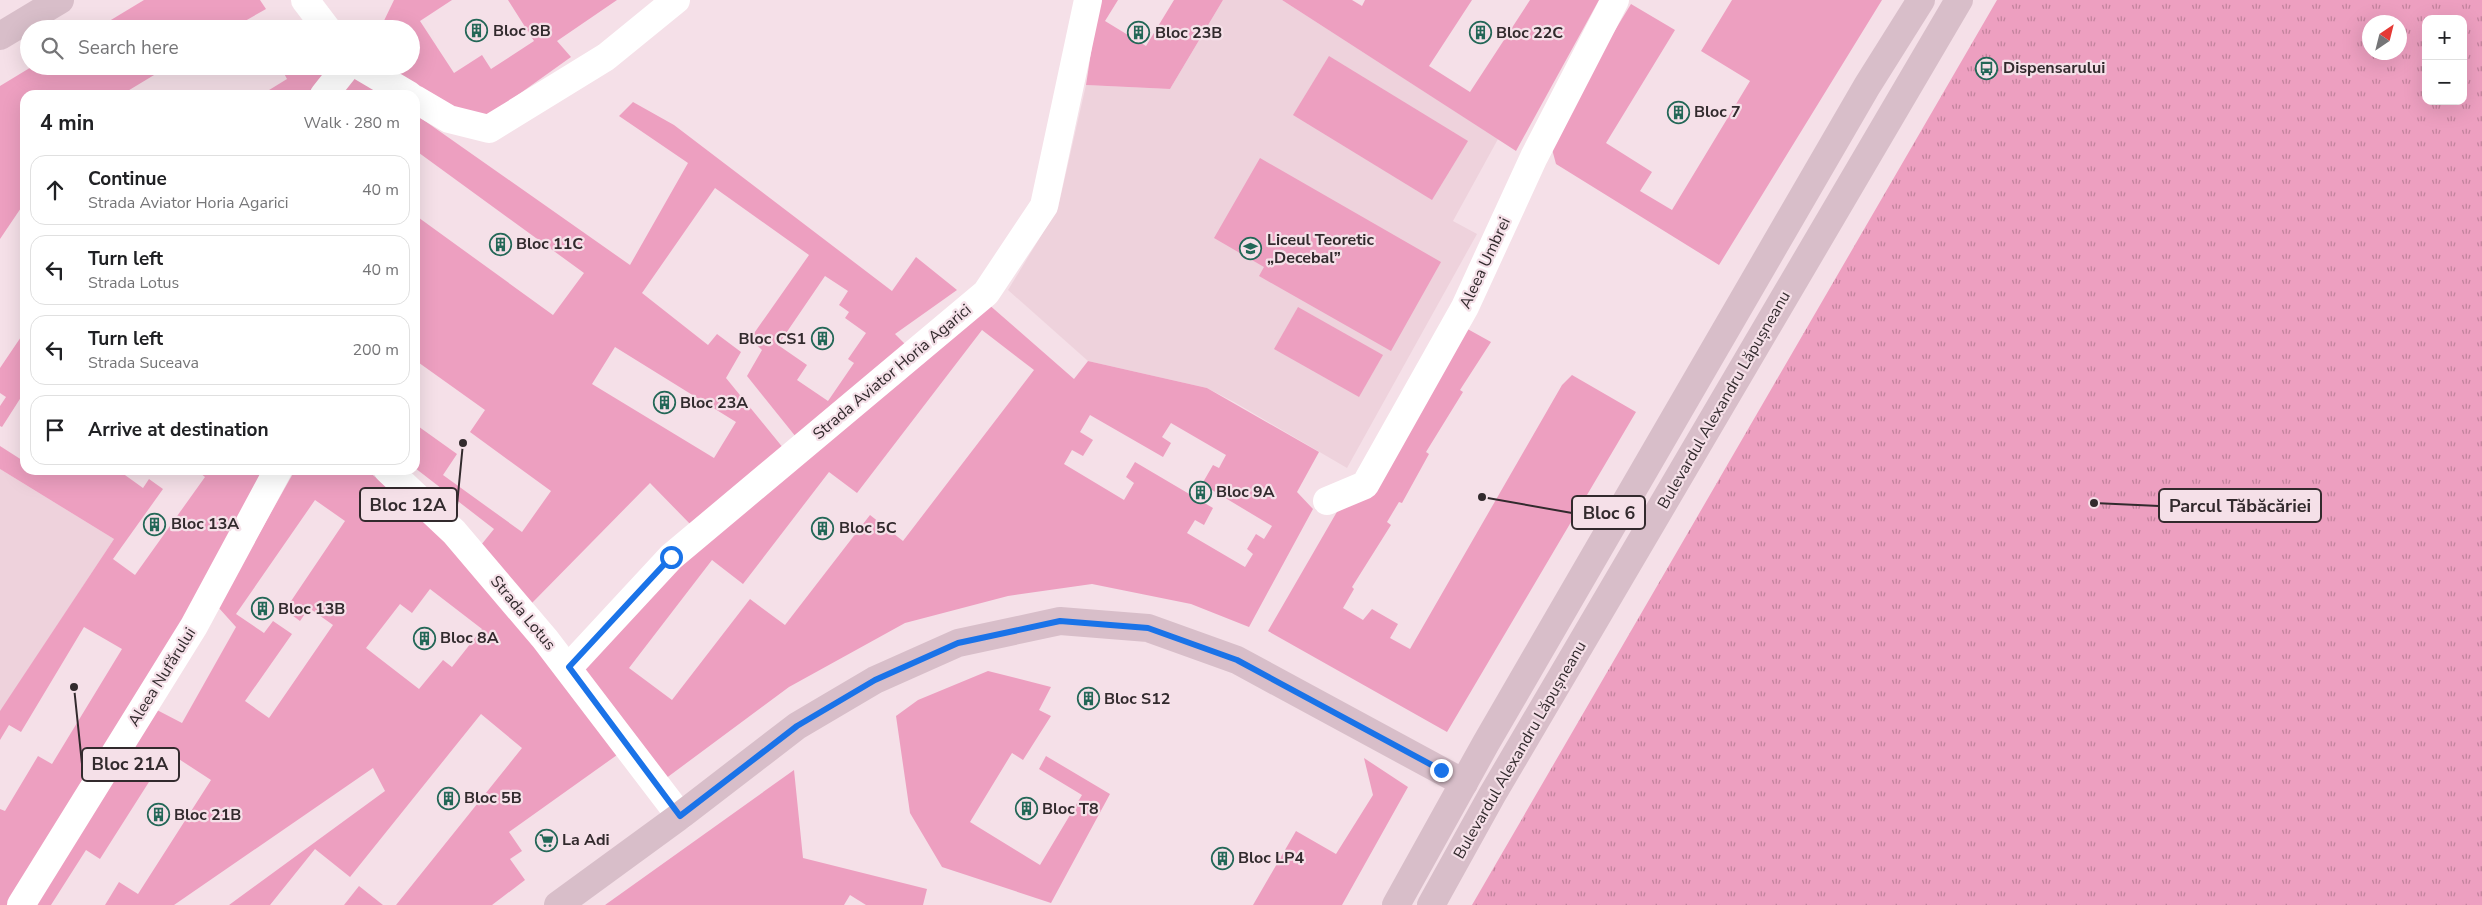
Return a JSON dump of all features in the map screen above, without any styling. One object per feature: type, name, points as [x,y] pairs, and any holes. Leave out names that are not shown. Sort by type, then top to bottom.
[{"type":"main road","points":[[27,20],[60,0]]},
{"type":"main road","name":"Bulevardul Alexandru Lăpușneanu","points":[[1396,905],[1464,783],[1868,86],[1921,0]]},
{"type":"main road","name":"Bulevardul Alexandru Lăpușneanu","points":[[1431,905],[1492,795],[1959,0]]},
{"type":"main road","points":[[0,36],[20,24]]},
{"type":"main road","points":[[558,905],[680,816],[797,726],[875,680],[958,643],[1060,621],[1148,628],[1237,660],[1464,783]]},
{"type":"street","points":[[306,0],[320,20]]},
{"type":"street","points":[[420,102],[449,119],[489,129],[606,57],[676,0]]},
{"type":"street","name":"Strada Aviator Horia Agarici","points":[[569,667],[671,557],[986,293],[1044,206],[1088,0]]},
{"type":"street","name":"Aleea Umbrei","points":[[1327,501],[1365,485],[1465,307],[1534,157],[1615,0]]},
{"type":"street","points":[[328,90],[340,75]]},
{"type":"street","points":[[375,75],[400,90]]},
{"type":"street","name":"Aleea Nufărului","points":[[21,905],[194,626],[275,475]]},
{"type":"street","name":"Strada Lotus","points":[[393,475],[454,532],[569,667],[680,816]]},
{"type":"shaded area","name":"Liceul Teoretic „Decebal”","points":[[1223,0],[1282,0],[1498,139],[1453,221],[1477,234],[1347,468],[1207,388],[1088,361],[1008,290],[1058,208],[1086,85],[1170,89]]},
{"type":"shaded area","points":[[0,469],[114,539],[0,712]]},
{"type":"green space","points":[[144,0],[260,0],[266,9],[247,20],[111,20]]},
{"type":"green space","points":[[394,0],[452,0],[420,21],[384,20]]},
{"type":"green space","points":[[508,0],[617,0],[557,41],[571,57],[483,120],[456,113],[395,75],[420,75],[420,21],[454,73],[482,55],[491,69],[534,41]]},
{"type":"green space","points":[[1099,0],[1118,0],[1105,21],[1146,46],[1174,0],[1223,0],[1170,89],[1086,85]]},
{"type":"green space","points":[[1282,0],[1352,0],[1362,6],[1365,0],[1472,0],[1429,66],[1470,92],[1530,0],[1599,0],[1516,151]]},
{"type":"green space","points":[[1732,0],[1882,0],[1719,265],[1556,164],[1549,138],[1631,4],[1675,30],[1606,143],[1652,172],[1640,191],[1672,210],[1750,81],[1701,51]]},
{"type":"green space","points":[[1997,0],[2482,0],[2482,905],[1472,905]]},
{"type":"green space","points":[[1329,56],[1468,141],[1432,200],[1293,115]]},
{"type":"green space","points":[[20,74],[154,75],[129,90],[20,90],[20,209],[0,239],[0,86]]},
{"type":"green space","points":[[285,75],[326,75],[315,90],[269,90],[287,79]]},
{"type":"green space","points":[[357,75],[359,75],[380,90],[344,90]]},
{"type":"green space","points":[[633,102],[674,125],[892,291],[916,257],[957,290],[895,334],[908,347],[800,442],[747,376],[762,350],[750,339],[809,255],[715,188],[642,293],[708,345],[717,334],[741,352],[726,378],[784,449],[692,526],[650,483],[532,603],[481,545],[494,529],[420,472],[420,428],[457,454],[443,475],[522,532],[551,491],[470,432],[485,410],[420,364],[420,219],[553,315],[584,273],[420,154],[420,118],[630,265],[688,163],[619,116]],"holes":[[[825,276],[848,291],[839,305],[849,312],[845,318],[866,333],[848,359],[854,363],[828,401],[797,380],[807,365],[778,345]],[[615,347],[736,422],[714,458],[592,384]]]},
{"type":"green space","points":[[1260,158],[1441,262],[1391,351],[1259,276],[1264,267],[1214,238]]},
{"type":"green space","points":[[987,303],[1074,379],[1088,361],[1207,388],[1319,452],[1297,492],[1313,509],[1249,627],[1191,604],[1092,584],[1008,596],[905,623],[789,687],[665,779],[580,666],[680,560]],"holes":[[[982,330],[1034,370],[903,541],[870,515],[785,625],[750,599],[672,700],[629,668],[712,560],[743,584],[829,472],[857,493]],[[1090,415],[1163,457],[1171,443],[1162,437],[1171,423],[1226,455],[1219,468],[1213,465],[1202,484],[1272,526],[1264,539],[1256,534],[1247,549],[1253,554],[1245,567],[1187,533],[1195,520],[1204,525],[1213,508],[1135,462],[1126,477],[1134,483],[1124,500],[1064,464],[1072,450],[1083,456],[1093,440],[1080,432]]]},
{"type":"green space","points":[[1298,307],[1383,355],[1359,397],[1274,349]]},
{"type":"green space","points":[[1464,327],[1491,342],[1460,390],[1463,392],[1426,452],[1429,454],[1402,503],[1399,502],[1387,522],[1391,525],[1352,587],[1354,589],[1343,608],[1363,620],[1372,609],[1398,624],[1390,638],[1410,649],[1562,385],[1572,375],[1636,412],[1447,732],[1268,631],[1338,510]]},
{"type":"green space","points":[[20,338],[20,399],[2,427],[0,426],[0,406],[6,397],[0,393],[0,368]]},
{"type":"green space","points":[[0,446],[20,459],[20,475],[125,475],[143,488],[149,479],[163,489],[113,559],[135,575],[205,477],[202,475],[269,475],[190,617],[8,905],[0,905],[0,809],[5,811],[38,756],[52,764],[122,649],[84,627],[21,732],[9,725],[0,740],[0,711],[114,539],[0,469]]},
{"type":"green space","points":[[292,475],[373,475],[451,542],[545,657],[617,755],[509,832],[522,851],[510,859],[525,880],[492,905],[396,905],[522,748],[481,714],[350,877],[315,849],[270,905],[229,905],[385,791],[373,768],[174,905],[105,905],[119,882],[138,894],[211,780],[168,752],[100,859],[86,850],[51,905],[34,905],[157,710],[182,723],[236,627],[218,607]],"holes":[[[315,500],[345,521],[285,610],[300,621],[309,608],[333,625],[269,718],[245,701],[292,634],[273,621],[264,633],[236,614]],[[430,589],[482,629],[452,667],[443,660],[419,689],[366,648],[400,604],[412,613]]]},
{"type":"green space","points":[[988,671],[1051,687],[1039,710],[1051,716],[1023,760],[1012,753],[970,822],[1040,865],[1082,795],[1039,769],[1046,756],[1110,794],[1051,903],[942,867],[910,813],[896,716],[918,700]]},
{"type":"green space","points":[[1364,758],[1408,787],[1342,905],[1253,905],[1296,831],[1336,854],[1373,795]]},
{"type":"green space","points":[[794,770],[803,858],[927,889],[923,905],[866,905],[850,895],[844,905],[605,905]]},
{"type":"green space","points":[[359,886],[383,905],[344,905]]},
{"type":"place","name":"Bloc 8B","points":[[477,31]]},
{"type":"place","name":"Bloc 23B","points":[[1139,33]]},
{"type":"place","name":"Bloc 22C","points":[[1480,33]]},
{"type":"place","name":"Dispensarului","points":[[1987,68]]},
{"type":"place","name":"Bloc 7","points":[[1678,112]]},
{"type":"place","name":"Bloc 11C","points":[[500,244]]},
{"type":"place","name":"Liceul Teoretic „Decebal”","points":[[1251,249]]},
{"type":"place","name":"Bloc CS1","points":[[822,339]]},
{"type":"place","name":"Bloc 23A","points":[[664,403]]},
{"type":"place","name":"Bloc 12A","points":[[463,443]]},
{"type":"place","name":"Bloc 9A","points":[[1200,492]]},
{"type":"place","name":"Bloc 6","points":[[1482,497]]},
{"type":"place","name":"Parcul Tăbăcăriei","points":[[2094,503]]},
{"type":"place","name":"Bloc 13A","points":[[155,524]]},
{"type":"place","name":"Bloc 5C","points":[[823,528]]},
{"type":"place","name":"Bloc 13B","points":[[262,609]]},
{"type":"place","name":"Bloc 8A","points":[[424,638]]},
{"type":"place","name":"Bloc 21A","points":[[74,687]]},
{"type":"place","name":"Bloc S12","points":[[1088,699]]},
{"type":"place","name":"Bloc 5B","points":[[448,798]]},
{"type":"place","name":"Bloc T8","points":[[1026,809]]},
{"type":"place","name":"Bloc 21B","points":[[158,815]]},
{"type":"place","name":"La Adi","points":[[546,840]]},
{"type":"place","name":"Bloc LP4","points":[[1222,858]]},
{"type":"route","points":[[671,557],[569,667],[680,816],[797,726],[875,680],[958,643],[1060,621],[1148,628],[1237,660],[1441,770]]}]
